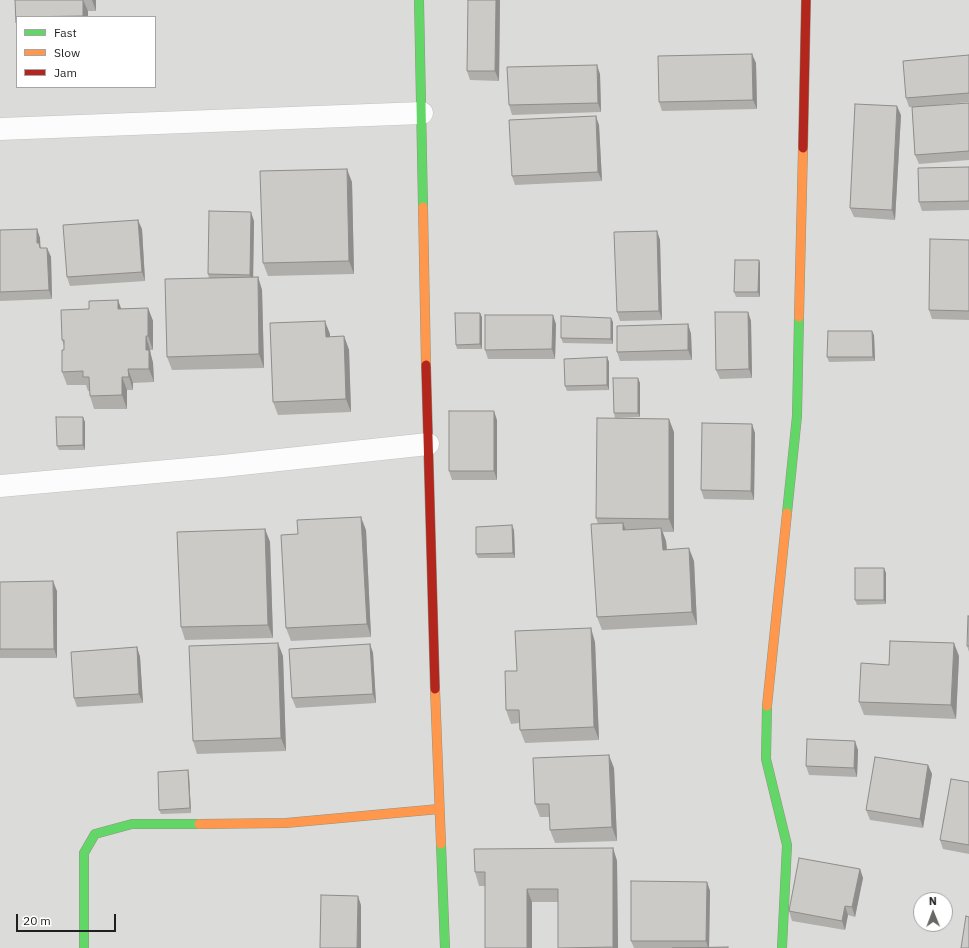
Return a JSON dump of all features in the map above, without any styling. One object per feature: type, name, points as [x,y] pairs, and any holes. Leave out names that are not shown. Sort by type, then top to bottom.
[{"type":"street","points":[[419,0],[428,444],[439,809],[445,948]]},
{"type":"street","points":[[782,948],[787,845],[766,759],[767,714],[797,416],[806,0]]},
{"type":"street","points":[[0,129],[422,113]]},
{"type":"street","points":[[0,486],[223,466],[428,444]]},
{"type":"street","points":[[84,948],[84,853],[95,834],[132,824],[286,823],[439,809]]},
{"type":"shaded area","points":[[0,0],[969,0],[969,948],[0,948]]},
{"type":"building","points":[[15,0],[83,0],[83,16],[16,16],[16,23]]},
{"type":"building","points":[[468,0],[496,0],[495,71],[467,71]]},
{"type":"building","points":[[752,54],[753,100],[659,102],[658,56]]},
{"type":"building","points":[[969,55],[969,93],[906,98],[903,61]]},
{"type":"building","points":[[597,65],[598,103],[509,105],[507,67]]},
{"type":"building","points":[[969,103],[969,151],[915,155],[912,107]]},
{"type":"building","points":[[855,104],[897,106],[892,210],[850,208]]},
{"type":"building","points":[[596,116],[598,172],[512,176],[509,120]]},
{"type":"building","points":[[969,167],[969,201],[919,202],[918,168]]},
{"type":"building","points":[[347,169],[349,261],[263,263],[260,171]]},
{"type":"building","points":[[209,211],[251,212],[250,275],[208,274]]},
{"type":"building","points":[[138,220],[142,272],[67,277],[63,225]]},
{"type":"building","points":[[37,229],[37,243],[39,243],[40,248],[47,248],[49,290],[0,292],[0,230]]},
{"type":"building","points":[[657,231],[659,311],[617,312],[614,232]]},
{"type":"building","points":[[930,239],[969,240],[969,311],[929,310]]},
{"type":"building","points":[[735,260],[759,260],[758,292],[734,292]]},
{"type":"building","points":[[258,277],[259,354],[167,357],[165,279]]},
{"type":"building","points":[[118,300],[118,309],[148,308],[148,336],[146,336],[146,350],[149,350],[149,369],[128,369],[129,377],[122,377],[122,395],[90,396],[89,377],[83,377],[83,371],[62,372],[62,350],[64,350],[64,340],[62,340],[61,310],[89,309],[89,301]]},
{"type":"building","points":[[715,312],[748,312],[749,369],[716,370]]},
{"type":"building","points":[[455,313],[480,313],[480,344],[456,345]]},
{"type":"building","points":[[485,315],[553,315],[552,349],[485,350]]},
{"type":"building","points":[[561,316],[611,318],[611,339],[561,338]]},
{"type":"building","points":[[325,321],[326,337],[344,336],[346,399],[273,402],[270,323]]},
{"type":"building","points":[[688,324],[688,350],[617,352],[617,326]]},
{"type":"building","points":[[828,331],[872,331],[873,357],[827,357]]},
{"type":"building","points":[[607,357],[607,385],[565,386],[564,359]]},
{"type":"building","points":[[613,378],[638,378],[638,413],[614,413]]},
{"type":"building","points":[[449,411],[494,411],[494,471],[449,471]]},
{"type":"building","points":[[56,417],[83,417],[83,445],[57,446]]},
{"type":"building","points":[[597,418],[669,419],[669,519],[596,518]]},
{"type":"building","points":[[702,423],[752,424],[751,491],[701,490]]},
{"type":"building","points":[[361,517],[367,624],[286,628],[281,535],[298,534],[297,520]]},
{"type":"building","points":[[623,523],[623,530],[661,528],[663,550],[689,548],[692,612],[597,617],[591,524]]},
{"type":"building","points":[[512,525],[513,553],[476,554],[476,527]]},
{"type":"building","points":[[265,529],[268,625],[181,627],[177,532]]},
{"type":"building","points":[[855,568],[884,568],[884,600],[855,600]]},
{"type":"building","points":[[53,581],[54,649],[0,649],[0,582]]},
{"type":"building","points":[[968,616],[969,646],[967,646]]},
{"type":"building","points":[[591,628],[594,727],[520,730],[519,710],[506,710],[505,671],[517,671],[515,631]]},
{"type":"building","points":[[890,641],[954,643],[951,705],[859,702],[861,663],[889,665]]},
{"type":"building","points":[[278,643],[281,738],[193,741],[189,646]]},
{"type":"building","points":[[370,644],[373,694],[292,698],[289,649]]},
{"type":"building","points":[[137,647],[139,694],[74,698],[71,652]]},
{"type":"building","points":[[807,739],[855,741],[854,768],[806,766]]},
{"type":"building","points":[[609,755],[612,827],[550,830],[549,804],[535,804],[533,758]]},
{"type":"building","points":[[875,757],[928,765],[920,819],[866,810]]},
{"type":"building","points":[[188,770],[190,808],[159,810],[158,772]]},
{"type":"building","points":[[951,779],[969,782],[969,845],[940,840]]},
{"type":"building","points":[[613,848],[613,947],[558,948],[558,889],[527,889],[527,948],[485,948],[485,872],[475,872],[474,849]]},
{"type":"building","points":[[799,858],[860,869],[852,907],[845,906],[842,921],[789,911]]},
{"type":"building","points":[[631,881],[707,882],[706,941],[631,941]]},
{"type":"building","points":[[321,895],[358,896],[357,948],[320,948]]},
{"type":"building","points":[[966,916],[969,917],[969,948],[961,948]]},
{"type":"building","points":[[728,947],[728,948],[672,948]]},
{"type":"traffic: fast","points":[[419,0],[423,207]]},
{"type":"traffic: fast","points":[[787,513],[797,416],[799,317]]},
{"type":"traffic: fast","points":[[767,706],[766,759],[787,845],[782,948]]},
{"type":"traffic: fast","points":[[84,948],[84,853],[95,834],[132,824],[199,824]]},
{"type":"traffic: fast","points":[[441,844],[445,948]]},
{"type":"traffic: slow","points":[[799,317],[803,148]]},
{"type":"traffic: slow","points":[[423,207],[426,365]]},
{"type":"traffic: slow","points":[[767,706],[787,513]]},
{"type":"traffic: slow","points":[[435,689],[441,844]]},
{"type":"traffic: slow","points":[[199,824],[286,823],[439,809]]},
{"type":"traffic: jam","points":[[803,148],[806,0]]},
{"type":"traffic: jam","points":[[426,365],[435,689]]}]
